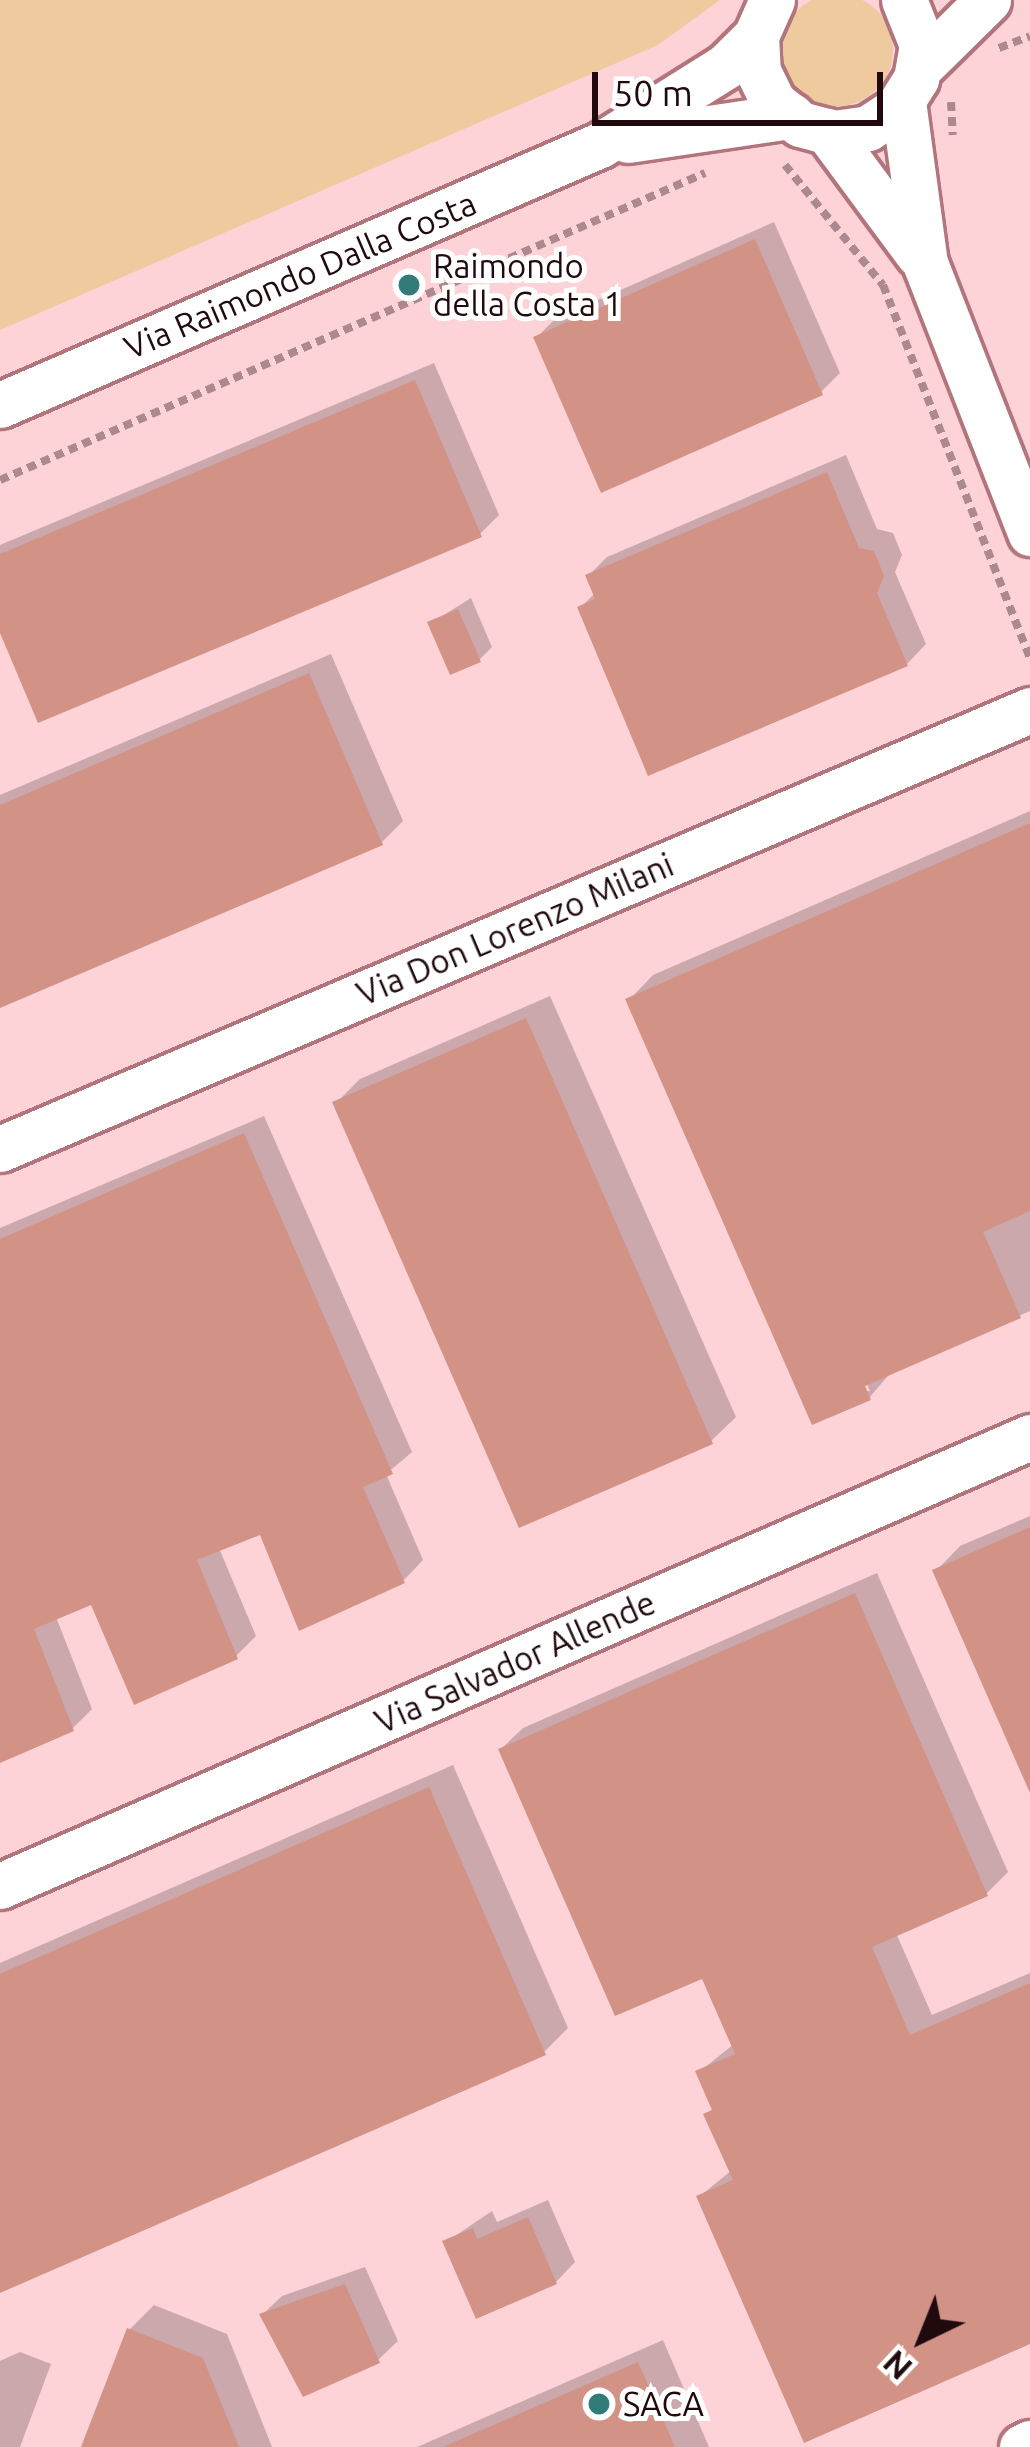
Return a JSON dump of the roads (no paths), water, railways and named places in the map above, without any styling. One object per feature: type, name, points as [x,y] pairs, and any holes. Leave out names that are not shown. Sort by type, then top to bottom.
[{"type":"street","points":[[904,0],[922,45],[911,85],[925,263],[1030,533]]},
{"type":"street","points":[[600,145],[809,123],[868,128],[988,0]]},
{"type":"street","points":[[764,18],[758,71],[809,123],[925,263]]},
{"type":"street","points":[[600,145],[726,66],[764,18]]},
{"type":"street","name":"Via Raimondo Dalla Costa","points":[[0,404],[600,145]]},
{"type":"street","name":"Via Don Lorenzo Milani","points":[[0,1149],[1030,710]]},
{"type":"street","name":"Via Salvador Allende","points":[[0,1886],[1030,1437]]},
{"type":"place","name":"Raimondo della Costa 1","points":[[409,285]]},
{"type":"place","name":"SACA","points":[[599,2404]]}]
